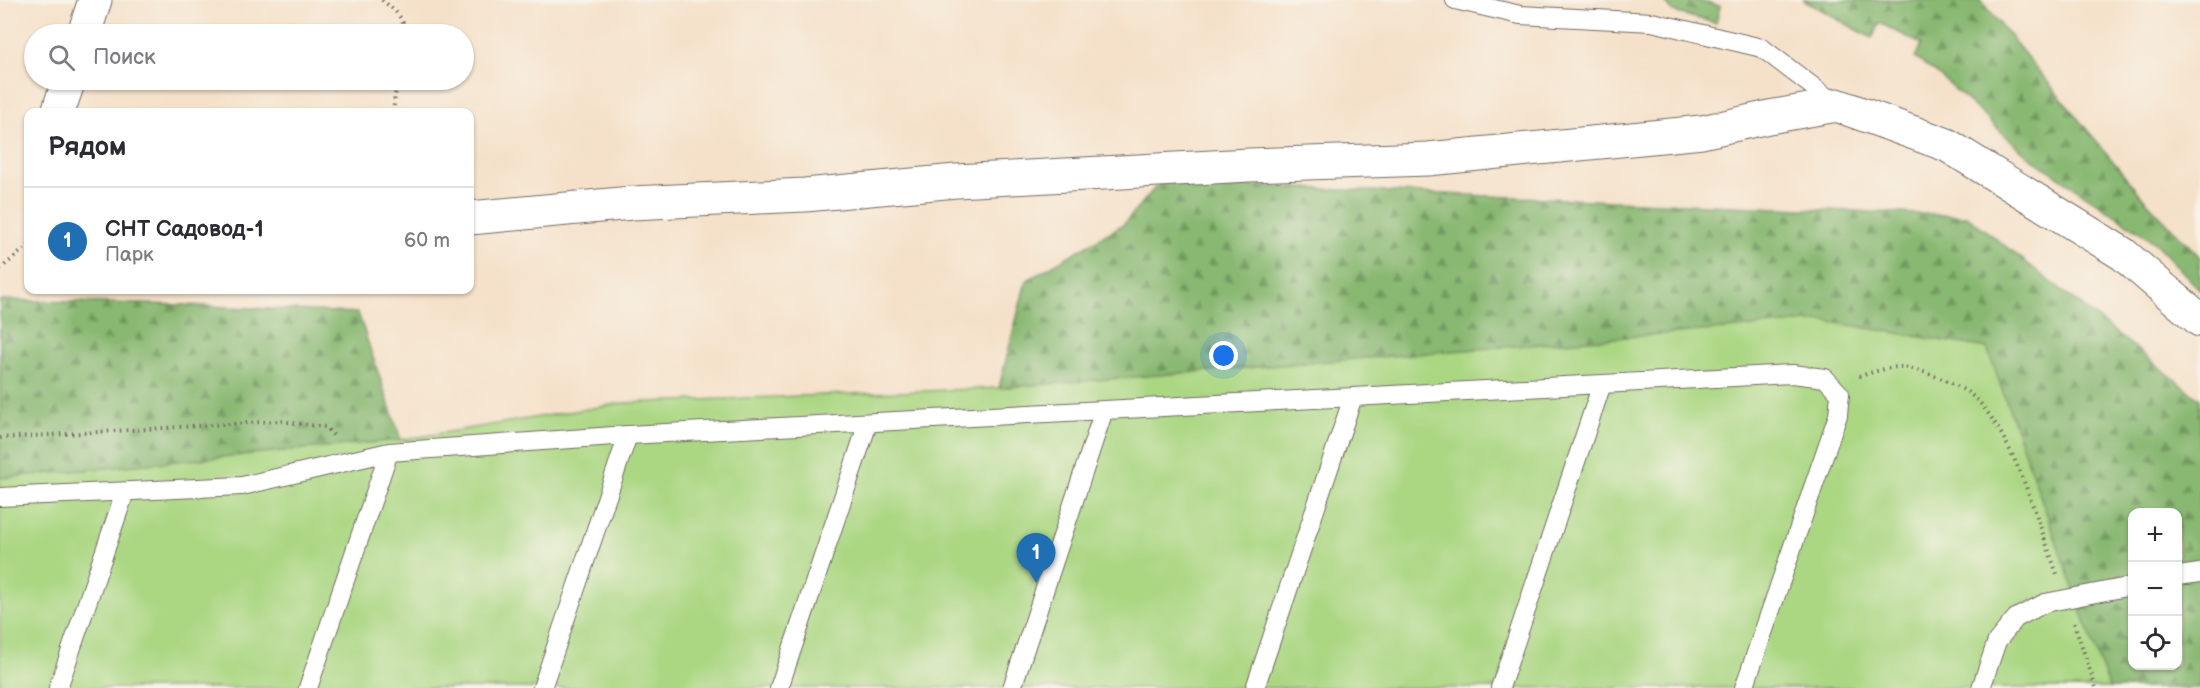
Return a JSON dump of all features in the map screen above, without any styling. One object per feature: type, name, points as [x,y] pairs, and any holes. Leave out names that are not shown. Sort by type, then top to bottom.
[{"type":"street","points":[[87,24],[95,0]]},
{"type":"street","points":[[59,108],[66,90]]},
{"type":"street","points":[[474,218],[632,203],[805,195],[956,181],[1249,165],[1428,159],[1702,132],[1837,105],[1947,145],[2123,254],[2200,320]]},
{"type":"lane","points":[[1455,0],[1520,15],[1652,22],[1762,48],[1837,105]]},
{"type":"lane","points":[[0,497],[242,486],[389,452],[628,435],[1792,374],[1825,378],[1840,394],[1838,415],[1744,688]]},
{"type":"lane","points":[[1500,688],[1602,384]]},
{"type":"lane","points":[[1255,688],[1353,397]]},
{"type":"lane","points":[[1012,688],[1104,410]]},
{"type":"lane","points":[[779,688],[868,423]]},
{"type":"lane","points":[[542,688],[628,435]]},
{"type":"lane","points":[[308,688],[389,452]]},
{"type":"lane","points":[[57,688],[124,492]]},
{"type":"lane","points":[[2182,575],[2200,573]]},
{"type":"lane","points":[[1981,688],[1997,641],[2016,618],[2045,603],[2128,587]]},
{"type":"path","points":[[382,0],[398,14],[403,24]]},
{"type":"path","points":[[394,108],[396,90]]},
{"type":"path","points":[[0,269],[24,249]]},
{"type":"path","points":[[1840,394],[1857,376],[1899,367],[1938,376],[1977,399],[1995,422],[2018,468],[2096,688]]},
{"type":"path","points":[[0,438],[279,421],[325,427],[342,443],[351,461]]},
{"type":"green space","points":[[1664,0],[1693,0],[1720,6],[1716,23],[1673,12]]},
{"type":"green space","points":[[1803,0],[1980,0],[2145,200],[2200,257],[2200,290],[2154,242],[2027,155],[1940,76],[1915,58],[1921,44],[1880,23],[1872,38]]},
{"type":"green space","points":[[1160,182],[1967,216],[2200,399],[2200,688],[2109,688],[1987,348],[1824,321],[999,388],[1026,281],[1124,224]]},
{"type":"green space","points":[[0,300],[358,313],[401,440],[0,478]]},
{"type":"green space","points":[[1824,321],[1987,348],[2109,688],[0,688],[0,478],[401,440],[623,403],[999,388]]},
{"type":"place","name":"СНТ Садовод-1","points":[[1036,583]]}]
